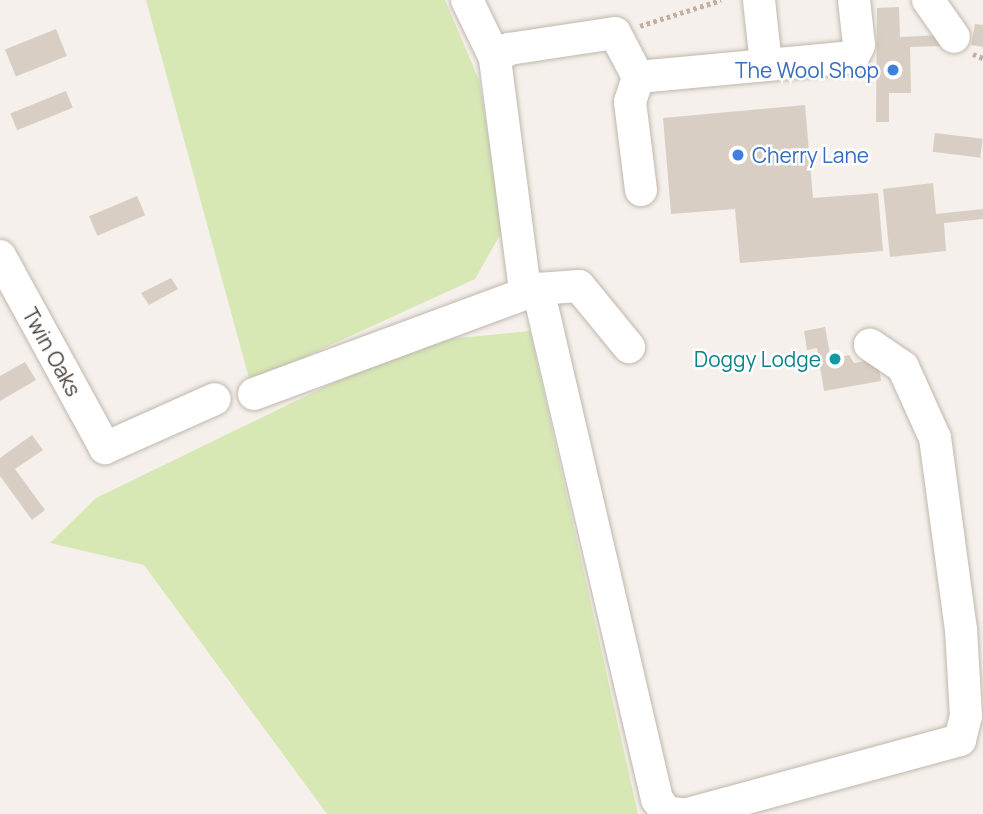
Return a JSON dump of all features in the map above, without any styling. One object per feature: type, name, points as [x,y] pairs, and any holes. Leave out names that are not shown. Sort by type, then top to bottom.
[{"type":"street","points":[[467,0],[495,58],[532,289],[657,799],[666,812],[681,814]]},
{"type":"street","points":[[759,0],[766,64]]},
{"type":"street","points":[[638,77],[853,57],[859,45],[854,0]]},
{"type":"street","points":[[928,0],[954,37]]},
{"type":"street","points":[[495,58],[509,49],[615,33],[638,77],[630,102],[641,190]]},
{"type":"street","name":"Twin Oaks","points":[[0,256],[105,448],[215,400]]},
{"type":"street","points":[[254,394],[532,289],[579,286],[629,347]]},
{"type":"street","points":[[688,814],[960,740],[966,716],[961,630],[935,438],[904,367],[870,345]]},
{"type":"path","points":[[615,33],[721,0]]},
{"type":"green space","points":[[146,0],[445,0],[479,80],[504,228],[475,279],[250,382]]},
{"type":"green space","points":[[530,331],[638,814],[327,814],[144,565],[50,543],[96,498],[417,342]]},
{"type":"building","name":"The Wool Shop","points":[[899,7],[900,37],[942,35],[942,46],[910,47],[911,93],[889,93],[889,122],[876,122],[877,8]]},
{"type":"building","points":[[975,24],[983,25],[983,47],[971,45]]},
{"type":"building","points":[[56,29],[67,56],[16,76],[5,50]]},
{"type":"building","points":[[66,91],[73,108],[17,130],[10,113]]},
{"type":"building","name":"Cherry Lane","points":[[805,105],[813,198],[878,193],[883,251],[740,263],[735,209],[671,214],[663,118]]},
{"type":"building","points":[[935,133],[983,139],[980,158],[933,152]]},
{"type":"building","points":[[933,183],[936,214],[983,209],[983,219],[944,223],[946,251],[890,257],[883,189]]},
{"type":"building","points":[[137,196],[145,215],[97,236],[89,216]]},
{"type":"building","points":[[171,278],[178,289],[149,305],[141,293]]},
{"type":"building","name":"Doggy Lodge","points":[[825,327],[831,359],[849,355],[854,363],[878,359],[881,381],[824,391],[817,348],[807,350],[804,331]]},
{"type":"building","points":[[25,362],[36,380],[0,401],[0,376]]},
{"type":"building","points":[[32,435],[43,450],[15,469],[45,510],[32,520],[0,476],[0,458]]},
{"type":"place","name":"The Wool Shop","points":[[893,70]]},
{"type":"place","name":"Cherry Lane","points":[[738,155]]},
{"type":"place","name":"Doggy Lodge","points":[[835,359]]}]
